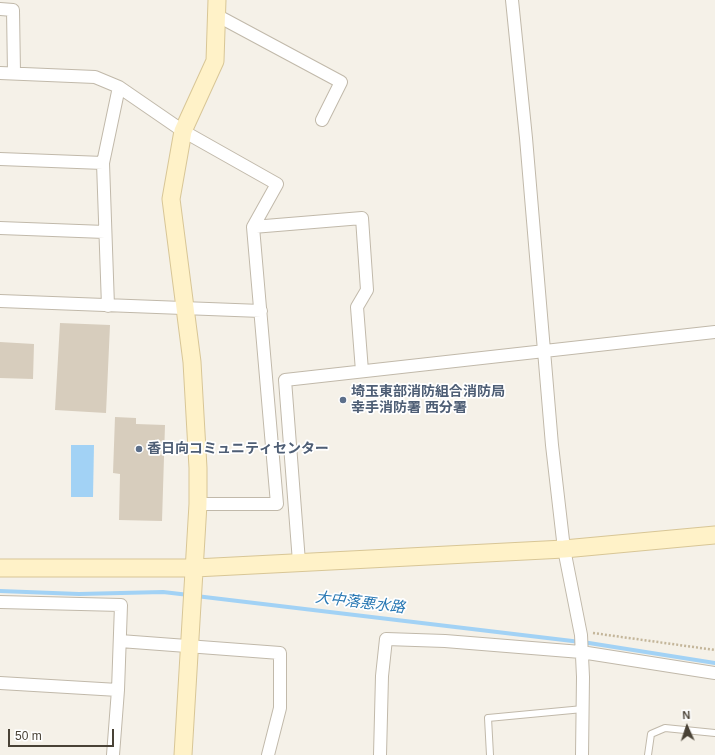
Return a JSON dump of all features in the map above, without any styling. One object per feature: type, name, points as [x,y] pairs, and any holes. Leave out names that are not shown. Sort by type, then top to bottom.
[{"type":"street","points":[[512,0],[526,138],[552,445],[564,549],[581,641],[583,709],[582,755]]},
{"type":"street","points":[[183,755],[198,504],[198,468],[192,362],[171,199],[184,131],[215,61],[218,8],[341,82],[322,120]]},
{"type":"street","points":[[0,9],[12,10],[14,73]]},
{"type":"street","points":[[0,73],[95,77],[119,87],[184,131],[277,184],[253,227],[277,504],[198,504]]},
{"type":"street","points":[[108,306],[103,163],[119,87]]},
{"type":"street","points":[[0,159],[103,163]]},
{"type":"street","points":[[253,227],[362,218],[367,290],[357,307],[362,371]]},
{"type":"street","points":[[0,228],[105,232]]},
{"type":"street","points":[[0,301],[260,311]]},
{"type":"street","points":[[300,562],[285,380],[715,332]]},
{"type":"street","points":[[0,568],[194,568],[564,549],[715,535]]},
{"type":"street","points":[[0,602],[121,605],[118,690],[113,755]]},
{"type":"street","points":[[380,755],[382,676],[386,639],[445,641],[581,641],[715,673]]},
{"type":"street","points":[[120,641],[280,653],[280,708],[268,755]]},
{"type":"street","points":[[0,683],[118,690]]},
{"type":"lane","points":[[490,755],[488,718],[583,709]]},
{"type":"lane","points":[[648,755],[650,734],[665,728],[715,733]]},
{"type":"path","points":[[581,641],[715,650]]},
{"type":"water","points":[[71,445],[94,445],[93,497],[71,497]]},
{"type":"building","points":[[60,323],[110,325],[106,413],[55,410]]},
{"type":"building","points":[[0,342],[34,344],[33,379],[0,378]]},
{"type":"building","name":"香日向コミュニティセンター","points":[[115,417],[136,418],[136,424],[165,425],[162,521],[119,520],[120,474],[113,473]]},
{"type":"waterway","name":"大中落悪水路","points":[[0,591],[79,594],[163,592],[189,595]]},
{"type":"waterway","name":"大中落悪水路","points":[[196,596],[589,643],[715,663]]},
{"type":"place","name":"埼玉東部消防組合消防局 幸手消防署 西分署","points":[[343,400]]},
{"type":"place","name":"香日向コミュニティセンター","points":[[139,449]]}]
